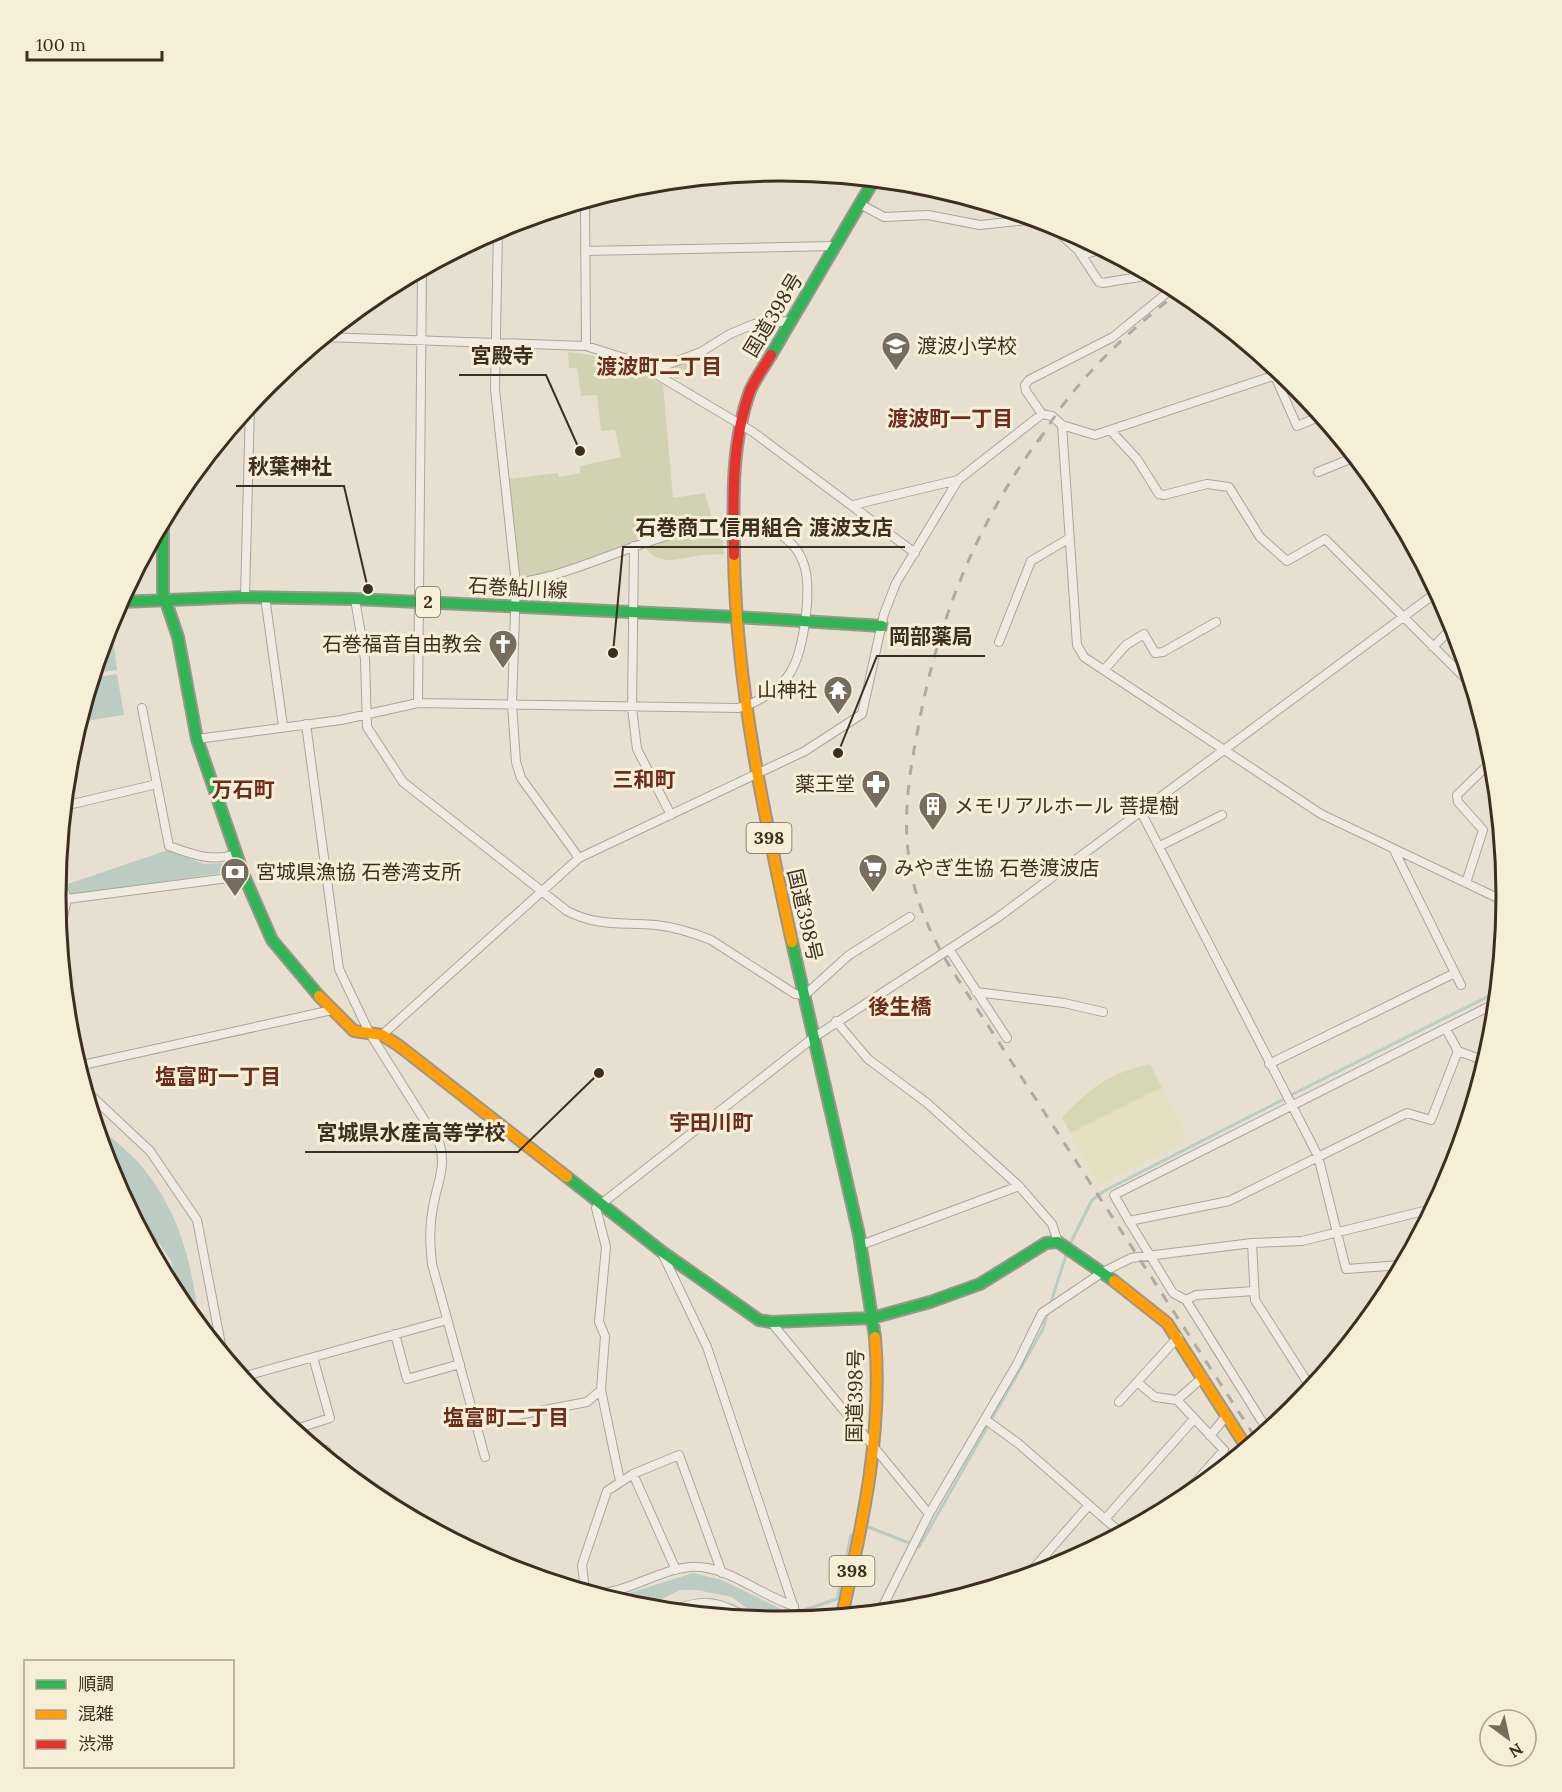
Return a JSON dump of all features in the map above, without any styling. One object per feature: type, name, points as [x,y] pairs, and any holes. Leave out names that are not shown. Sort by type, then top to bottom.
[{"type":"main road","name":"国道398号","points":[[844,1608],[862,1524],[873,1448],[877,1375],[872,1318],[861,1245],[778,881],[746,706],[736,617],[734,466],[739,424],[751,389],[870,187]]},
{"type":"main road","points":[[163,536],[163,593],[178,637],[197,739],[244,876],[272,940],[288,963],[350,1028],[382,1035],[661,1251],[759,1320],[771,1322],[872,1318],[958,1294],[980,1284],[1046,1243],[1064,1246],[1103,1272],[1167,1323],[1243,1441]]},
{"type":"main road","name":"石巻鮎川線","points":[[130,601],[245,597],[355,599],[633,611],[882,626]]},
{"type":"street","points":[[860,204],[884,217],[928,215],[980,225],[1016,221]]},
{"type":"street","points":[[585,208],[585,346]]},
{"type":"street","points":[[498,239],[495,389],[516,584],[513,606],[512,704],[516,762],[522,778],[579,858]]},
{"type":"street","points":[[1067,241],[1082,255],[1099,282],[1138,277]]},
{"type":"street","points":[[585,251],[835,246]]},
{"type":"street","points":[[1082,255],[1091,252]]},
{"type":"street","points":[[418,703],[421,602],[422,278]]},
{"type":"street","points":[[1166,294],[1113,337],[1029,380],[1025,384],[1026,391],[1042,414],[1052,416],[1062,425],[1095,435],[1272,376]]},
{"type":"street","points":[[650,371],[701,352],[730,334],[754,324],[790,321]]},
{"type":"street","points":[[335,338],[585,346],[634,361],[739,424],[853,505],[915,553]]},
{"type":"street","points":[[1282,386],[1297,426],[1314,419]]},
{"type":"street","points":[[382,1035],[579,858],[805,751],[862,714],[882,626],[896,583],[958,480],[1042,414]]},
{"type":"street","points":[[245,597],[250,418]]},
{"type":"street","points":[[1062,425],[1077,645],[1084,657],[1321,814],[1496,897]]},
{"type":"street","points":[[1110,430],[1137,459],[1159,494],[1164,495],[1207,484],[1229,487],[1260,537],[1287,561],[1325,539],[1460,674]]},
{"type":"street","points":[[1318,472],[1347,460]]},
{"type":"street","points":[[853,505],[958,480]]},
{"type":"street","points":[[197,739],[365,716],[418,703],[632,708],[746,706],[774,689],[789,676],[798,659],[807,582],[804,563],[799,553],[771,530],[733,525],[693,530],[634,546],[559,573],[516,584]]},
{"type":"street","points":[[999,642],[1031,561],[1068,539]]},
{"type":"street","points":[[634,546],[632,708],[637,749],[641,762],[671,815]]},
{"type":"street","points":[[265,597],[283,726]]},
{"type":"street","points":[[620,1481],[601,1390],[605,1336],[599,1322],[606,1247],[596,1208],[836,1021],[997,918],[1430,597]]},
{"type":"street","points":[[355,599],[365,659],[367,727],[403,782],[567,911],[597,923],[658,925],[697,935],[711,940],[795,994],[805,995],[849,955],[910,917]]},
{"type":"street","points":[[1104,670],[1126,645],[1144,634],[1155,653],[1163,652],[1216,622]]},
{"type":"street","points":[[1433,647],[1446,634]]},
{"type":"street","points":[[142,708],[169,846],[206,859],[219,859],[237,854]]},
{"type":"street","points":[[306,724],[337,961],[369,1032],[440,1145],[444,1165],[433,1206],[429,1236],[432,1264],[485,1457]]},
{"type":"street","points":[[1466,883],[1483,830],[1458,802],[1457,795],[1484,769]]},
{"type":"street","points":[[72,804],[157,784]]},
{"type":"street","points":[[1141,812],[1318,1156],[1346,1269],[1393,1266]]},
{"type":"street","points":[[1160,846],[1222,815]]},
{"type":"street","points":[[1394,850],[1461,985]]},
{"type":"street","points":[[67,899],[244,876]]},
{"type":"street","points":[[66,896],[66,902]]},
{"type":"street","points":[[949,950],[1007,1038]]},
{"type":"street","points":[[1269,1064],[1455,974]]},
{"type":"street","points":[[976,992],[1064,1003],[1103,1012]]},
{"type":"street","points":[[1263,1424],[1186,1300],[1173,1293],[1114,1195],[1487,1008]]},
{"type":"street","points":[[86,1063],[332,1010]]},
{"type":"street","points":[[836,1021],[868,1059],[927,1103],[1019,1186],[1052,1224],[1064,1246]]},
{"type":"street","points":[[1446,1029],[1458,1052],[1477,1058]]},
{"type":"street","points":[[1129,1221],[1229,1202],[1407,1113],[1431,1120],[1458,1052]]},
{"type":"street","points":[[96,1100],[150,1151],[197,1220],[220,1338]]},
{"type":"street","points":[[861,1245],[1019,1186]]},
{"type":"street","points":[[885,1603],[929,1514],[989,1422],[1049,1309],[1103,1272],[1131,1258],[1148,1254],[1252,1243],[1302,1241],[1422,1211]]},
{"type":"street","points":[[1252,1243],[1254,1291],[1258,1307],[1306,1381]]},
{"type":"street","points":[[661,1251],[707,1347],[795,1610]]},
{"type":"street","points":[[1186,1300],[1196,1295],[1254,1291]]},
{"type":"street","points":[[250,1375],[447,1320]]},
{"type":"street","points":[[771,1322],[929,1514]]},
{"type":"street","points":[[395,1334],[407,1379],[460,1364]]},
{"type":"street","points":[[1119,1402],[1178,1337]]},
{"type":"street","points":[[302,1427],[330,1418],[313,1357]]},
{"type":"street","points":[[1177,1400],[1202,1378]]},
{"type":"street","points":[[1137,1382],[1155,1397],[1177,1400],[1224,1450],[1206,1470]]},
{"type":"street","points":[[476,1423],[587,1402],[601,1390]]},
{"type":"street","points":[[1210,1436],[1227,1415]]},
{"type":"street","points":[[1105,1519],[1194,1419]]},
{"type":"street","points":[[989,1422],[1115,1527]]},
{"type":"street","points":[[584,1583],[582,1565],[607,1491],[633,1474],[679,1455],[722,1573]]},
{"type":"street","points":[[633,1474],[676,1570]]},
{"type":"street","points":[[1038,1563],[1089,1505]]},
{"type":"street","points":[[1044,1556],[1048,1560]]},
{"type":"street","points":[[614,1591],[691,1567],[722,1573],[777,1601],[794,1606]]},
{"type":"street","points":[[687,1605],[698,1601],[715,1603],[727,1608]]},
{"type":"shaded area","points":[[111,645],[114,645],[117,670],[102,672],[104,666]]},
{"type":"shaded area","points":[[117,674],[124,715],[88,721],[90,711],[101,677]]},
{"type":"shaded area","points":[[168,850],[204,864],[227,863],[229,872],[71,895],[68,884]]},
{"type":"shaded area","points":[[1162,1087],[1189,1139],[1099,1186],[1070,1133]]},
{"type":"shaded area","points":[[107,1134],[138,1162],[167,1205],[189,1263],[197,1308],[174,1273],[172,1262],[140,1212],[120,1170]]},
{"type":"shaded area","points":[[693,1573],[722,1580],[785,1611],[748,1610],[732,1597],[697,1590],[680,1590],[660,1600],[627,1594]]},
{"type":"green space","points":[[568,352],[617,363],[663,385],[673,498],[705,493],[713,523],[520,580],[509,479],[558,473],[559,477],[580,473],[580,466],[621,457],[615,430],[601,431],[597,395],[581,396],[577,368],[569,368]]},
{"type":"green space","points":[[691,359],[692,370],[677,379],[661,369]]},
{"type":"green space","points":[[722,529],[724,554],[665,560],[654,556],[644,546]]},
{"type":"green space","points":[[1150,1064],[1162,1087],[1070,1133],[1062,1117],[1083,1097],[1111,1077]]},
{"type":"waterway","points":[[1289,1096],[1489,996]]},
{"type":"waterway","points":[[1069,1246],[1092,1200],[1104,1191],[1284,1099]]},
{"type":"waterway","points":[[1050,1305],[1067,1252]]},
{"type":"waterway","points":[[866,1526],[919,1547],[1043,1329],[1048,1312]]},
{"type":"waterway","points":[[804,1610],[837,1599],[851,1535]]},
{"type":"railway","points":[[1039,441],[1068,398],[1102,359],[1172,297]]},
{"type":"railway","points":[[1043,434],[1019,468],[978,540],[947,615],[935,654],[925,694],[909,785],[907,836],[914,884],[926,920],[950,967],[1253,1433]]},
{"type":"traffic: fast","points":[[771,355],[870,187]]},
{"type":"traffic: fast","points":[[163,536],[163,593],[178,637],[197,739],[244,876],[272,940],[319,996]]},
{"type":"traffic: fast","points":[[130,602],[245,597],[355,599],[736,617]]},
{"type":"traffic: fast","points":[[736,617],[882,626]]},
{"type":"traffic: fast","points":[[792,942],[859,1235],[875,1337]]},
{"type":"traffic: fast","points":[[567,1177],[661,1251],[759,1320],[771,1322],[872,1318],[930,1302],[980,1284],[1046,1243],[1058,1242],[1114,1281]]},
{"type":"traffic: slow","points":[[734,555],[740,653],[753,750],[792,942]]},
{"type":"traffic: slow","points":[[319,996],[354,1031],[382,1035],[398,1045],[567,1177]]},
{"type":"traffic: slow","points":[[1114,1281],[1167,1323],[1243,1441]]},
{"type":"traffic: slow","points":[[844,1608],[864,1512],[874,1442],[877,1372],[875,1337]]},
{"type":"traffic: jam","points":[[734,555],[734,472],[739,431],[750,391],[771,355]]},
{"type":"place","name":"渡波小学校","points":[[896,372]]},
{"type":"place","name":"宮殿寺","points":[[580,451]]},
{"type":"place","name":"秋葉神社","points":[[368,589]]},
{"type":"place","name":"石巻商工信用組合 渡波支店","points":[[613,653]]},
{"type":"place","name":"石巻福音自由教会","points":[[503,670]]},
{"type":"place","name":"山神社","points":[[838,716]]},
{"type":"place","name":"岡部薬局","points":[[838,753]]},
{"type":"place","name":"薬王堂","points":[[876,810]]},
{"type":"place","name":"メモリアルホール 菩提樹","points":[[933,832]]},
{"type":"place","name":"みやぎ生協 石巻渡波店","points":[[873,894]]},
{"type":"place","name":"宮城県漁協 石巻湾支所","points":[[235,898]]},
{"type":"place","name":"宮城県水産高等学校","points":[[599,1073]]},
{"type":"district","name":"渡波町二丁目","points":[[659,367]]},
{"type":"district","name":"渡波町一丁目","points":[[950,419]]},
{"type":"district","name":"三和町","points":[[644,780]]},
{"type":"district","name":"万石町","points":[[243,790]]},
{"type":"district","name":"後生橋","points":[[900,1007]]},
{"type":"district","name":"塩富町一丁目","points":[[218,1077]]},
{"type":"district","name":"宇田川町","points":[[711,1123]]},
{"type":"district","name":"塩富町二丁目","points":[[506,1418]]}]
